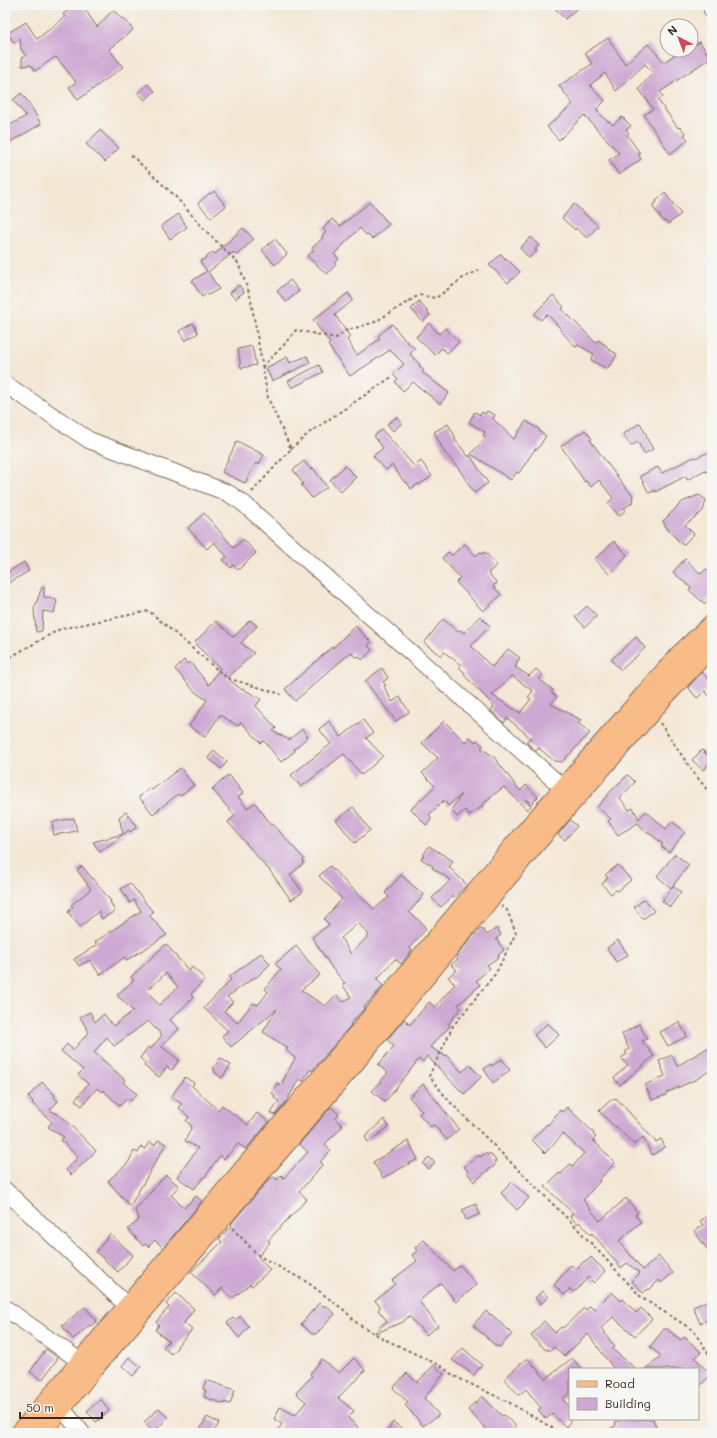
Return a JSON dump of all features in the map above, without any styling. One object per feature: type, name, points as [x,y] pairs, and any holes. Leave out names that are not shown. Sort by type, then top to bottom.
[{"type":"main road","points":[[41,1433],[80,1362],[133,1310],[222,1217],[346,1072],[491,897],[530,849],[569,793],[679,656],[712,625]]},
{"type":"main road","points":[[20,1433],[87,1376],[133,1310],[334,1063],[519,840],[569,793],[651,710],[690,666],[712,645]]},
{"type":"street","points":[[711,5],[712,10]]},
{"type":"street","points":[[5,384],[89,440],[228,494],[243,503],[569,793]]},
{"type":"street","points":[[5,1190],[133,1310]]},
{"type":"street","points":[[5,1308],[80,1362]]},
{"type":"street","points":[[57,1402],[82,1433]]},
{"type":"path","points":[[131,155],[175,196],[204,229],[238,263],[250,295],[268,398],[291,449]]},
{"type":"path","points":[[262,367],[283,346],[296,330],[336,338],[345,331],[375,322],[419,295],[436,298],[463,278],[479,270]]},
{"type":"path","points":[[243,503],[291,449],[309,433],[393,376]]},
{"type":"path","points":[[5,660],[60,629],[149,611],[227,678],[282,694]]},
{"type":"path","points":[[651,710],[691,769],[712,796]]},
{"type":"path","points":[[491,897],[507,910],[516,933],[496,973],[453,1026],[429,1076],[448,1101],[576,1226],[642,1298],[693,1330],[712,1359]]},
{"type":"path","points":[[222,1217],[259,1256],[307,1282],[344,1310],[358,1324],[384,1339],[441,1366],[454,1376],[510,1403],[561,1433]]},
{"type":"building","points":[[77,5],[82,5],[97,27],[113,10],[122,19],[124,18],[133,30],[109,49],[123,67],[78,100],[69,87],[76,82],[57,58],[55,57],[35,71],[31,65],[22,66],[22,58],[26,56],[21,49],[20,39],[14,43],[8,33],[26,22],[37,39],[65,17],[63,14]]},
{"type":"building","points":[[552,5],[581,5],[565,19]]},
{"type":"building","points":[[608,38],[625,64],[648,44],[664,62],[670,58],[699,58],[700,42],[710,58],[660,92],[663,97],[658,100],[678,128],[680,127],[686,134],[684,135],[688,140],[670,154],[644,115],[653,109],[639,89],[653,73],[645,64],[616,91],[605,73],[590,85],[605,101],[596,110],[608,122],[609,121],[613,125],[622,117],[631,126],[626,130],[629,133],[627,135],[640,153],[638,154],[641,159],[619,175],[609,160],[619,153],[584,115],[559,140],[547,127],[573,104],[559,86],[592,64],[585,53]]},
{"type":"building","points":[[148,84],[155,91],[145,100],[138,93]]},
{"type":"building","points":[[21,93],[29,103],[41,124],[5,145],[5,128],[26,116],[13,100]]},
{"type":"building","points":[[100,130],[119,148],[105,162],[86,144]]},
{"type":"building","points":[[214,191],[226,206],[211,218],[198,203]]},
{"type":"building","points":[[665,193],[681,214],[668,224],[665,221],[664,222],[652,206]]},
{"type":"building","points":[[370,202],[389,224],[372,239],[360,228],[334,254],[339,259],[335,263],[336,265],[327,274],[307,256],[314,250],[312,248],[323,238],[322,236],[326,232],[323,229],[332,219],[340,226]]},
{"type":"building","points":[[574,204],[598,226],[587,238],[576,228],[575,230],[562,218]]},
{"type":"building","points":[[179,214],[187,227],[170,239],[161,226]]},
{"type":"building","points":[[243,228],[254,239],[237,255],[234,252],[208,272],[219,289],[208,295],[207,293],[202,297],[192,281],[207,271],[200,262],[213,252],[215,254]]},
{"type":"building","points":[[531,237],[539,246],[535,249],[537,251],[529,258],[520,248]]},
{"type":"building","points":[[275,239],[287,254],[275,265],[262,250]]},
{"type":"building","points":[[501,254],[520,272],[508,283],[489,265]]},
{"type":"building","points":[[290,280],[299,291],[286,302],[277,291]]},
{"type":"building","points":[[239,285],[244,292],[235,299],[230,293]]},
{"type":"building","points":[[348,293],[353,300],[335,315],[350,337],[347,340],[357,355],[380,339],[378,336],[392,324],[404,339],[415,349],[410,354],[424,370],[422,372],[449,393],[440,404],[413,382],[403,391],[395,382],[398,379],[393,375],[404,364],[390,350],[350,376],[328,345],[330,343],[313,320]]},
{"type":"building","points":[[553,295],[564,307],[562,309],[596,343],[598,340],[607,346],[606,348],[617,354],[607,369],[591,360],[594,354],[578,345],[576,347],[547,314],[541,320],[534,314]]},
{"type":"building","points":[[419,301],[430,315],[423,322],[411,309]]},
{"type":"building","points":[[193,323],[198,333],[185,341],[179,331]]},
{"type":"building","points":[[429,323],[439,334],[445,328],[459,342],[447,353],[442,348],[435,355],[416,337]]},
{"type":"building","points":[[252,346],[256,365],[241,368],[238,349]]},
{"type":"building","points":[[307,356],[310,363],[272,381],[266,368],[287,357],[290,363]]},
{"type":"building","points":[[319,365],[323,372],[292,388],[288,381]]},
{"type":"building","points":[[487,411],[495,415],[493,419],[514,439],[526,421],[546,436],[537,450],[535,449],[519,473],[517,472],[511,480],[471,454],[486,437],[483,435],[485,432],[469,422],[475,412],[480,415],[482,412],[485,414]]},
{"type":"building","points":[[397,417],[402,423],[393,431],[387,424]]},
{"type":"building","points":[[640,423],[653,449],[644,454],[638,442],[631,446],[623,434]]},
{"type":"building","points":[[448,424],[455,436],[455,440],[469,457],[470,455],[488,483],[474,493],[459,469],[445,453],[434,432]]},
{"type":"building","points":[[382,430],[414,466],[421,461],[432,476],[411,489],[407,482],[405,483],[392,465],[386,470],[373,456],[383,448],[374,436]]},
{"type":"building","points":[[585,430],[592,439],[590,440],[626,488],[633,495],[632,503],[624,508],[626,510],[619,516],[608,503],[613,498],[599,480],[591,487],[586,481],[585,482],[561,446]]},
{"type":"building","points":[[237,441],[264,455],[259,464],[256,463],[245,483],[222,472]]},
{"type":"building","points":[[712,451],[712,469],[706,472],[705,470],[687,480],[686,476],[655,492],[655,490],[649,493],[640,476],[658,467],[662,473],[694,457],[695,458]]},
{"type":"building","points":[[304,461],[311,470],[313,468],[327,487],[312,498],[301,485],[303,484],[293,470]]},
{"type":"building","points":[[345,466],[356,477],[341,492],[330,480]]},
{"type":"building","points":[[699,495],[706,500],[703,511],[685,525],[694,534],[683,545],[668,530],[663,521],[682,502]]},
{"type":"building","points":[[204,513],[234,548],[243,539],[256,553],[238,570],[233,565],[231,568],[223,560],[227,557],[214,542],[207,549],[188,528]]},
{"type":"building","points":[[614,541],[627,555],[609,574],[595,559]]},
{"type":"building","points":[[465,544],[476,556],[480,552],[482,554],[485,552],[497,565],[488,573],[497,583],[493,586],[501,595],[483,611],[456,582],[460,578],[442,558],[448,552],[452,555]]},
{"type":"building","points":[[685,559],[701,574],[706,569],[712,574],[712,596],[705,604],[689,590],[691,588],[673,572]]},
{"type":"building","points":[[24,562],[29,571],[5,585],[5,574]]},
{"type":"building","points":[[42,587],[44,587],[44,597],[57,600],[54,613],[43,611],[42,631],[36,632],[34,609]]},
{"type":"building","points":[[587,606],[597,616],[585,627],[575,617]]},
{"type":"building","points":[[480,616],[490,626],[471,646],[492,667],[508,649],[520,658],[515,667],[529,676],[536,669],[543,675],[539,679],[553,690],[551,692],[557,697],[551,704],[581,720],[578,723],[590,733],[562,762],[554,761],[539,748],[536,751],[526,742],[531,738],[507,718],[504,723],[491,711],[494,706],[464,675],[465,673],[459,667],[461,665],[444,652],[441,656],[424,643],[443,619],[458,632],[460,630],[464,633]],"holes":[[[512,676],[533,691],[528,697],[531,699],[520,713],[492,695]]]},
{"type":"building","points":[[250,620],[257,626],[241,643],[254,653],[227,678],[242,690],[243,689],[261,699],[256,706],[276,728],[273,731],[289,740],[302,729],[308,737],[294,749],[295,751],[281,762],[264,741],[261,743],[241,722],[238,726],[220,715],[205,737],[189,726],[207,700],[195,692],[175,669],[184,660],[187,664],[190,662],[209,685],[220,668],[194,643],[216,621],[234,637]]},
{"type":"building","points":[[355,626],[371,642],[368,646],[372,650],[362,660],[358,656],[356,658],[351,652],[295,701],[285,689],[332,647],[333,648]]},
{"type":"building","points":[[636,637],[645,648],[621,670],[611,660]]},
{"type":"building","points":[[382,668],[388,678],[383,682],[386,685],[384,686],[392,702],[400,697],[409,712],[396,721],[365,681]]},
{"type":"building","points":[[702,672],[712,683],[712,699],[705,691],[697,698],[688,687]]},
{"type":"building","points":[[363,720],[373,733],[366,738],[383,756],[362,775],[344,754],[301,787],[291,775],[331,744],[319,729],[329,721],[341,737]]},
{"type":"building","points":[[444,721],[465,742],[470,737],[475,742],[477,740],[483,746],[481,748],[494,757],[520,791],[526,785],[538,797],[531,804],[525,799],[531,806],[527,810],[504,787],[482,804],[483,806],[469,815],[465,810],[457,817],[451,810],[462,794],[448,806],[444,800],[429,815],[431,820],[426,825],[411,809],[435,786],[422,773],[438,758],[422,743]]},
{"type":"building","points":[[214,750],[227,762],[221,769],[208,758]]},
{"type":"building","points":[[702,750],[712,760],[703,770],[692,760]]},
{"type":"building","points":[[180,768],[194,785],[180,796],[178,794],[153,814],[139,797],[150,788],[152,790]]},
{"type":"building","points":[[229,775],[243,793],[238,797],[247,808],[255,803],[271,824],[272,823],[304,859],[304,863],[290,875],[303,892],[291,900],[268,868],[228,822],[235,816],[212,789]]},
{"type":"building","points":[[628,775],[635,782],[620,798],[629,810],[633,808],[639,819],[646,811],[666,829],[672,821],[685,832],[669,852],[661,846],[663,844],[647,831],[646,832],[638,823],[618,835],[608,821],[611,819],[597,807]]},
{"type":"building","points":[[353,807],[370,830],[355,843],[336,820]]},
{"type":"building","points":[[126,812],[137,827],[130,832],[129,830],[100,852],[93,842],[123,834],[119,817]]},
{"type":"building","points":[[74,818],[77,831],[54,835],[52,822]]},
{"type":"building","points":[[570,820],[577,826],[565,840],[558,835]]},
{"type":"building","points":[[429,846],[453,861],[449,867],[467,885],[441,907],[432,898],[451,880],[421,859]]},
{"type":"building","points":[[675,854],[689,865],[671,888],[657,876]]},
{"type":"building","points":[[618,865],[631,880],[618,891],[616,890],[611,894],[602,884],[608,878],[605,875]]},
{"type":"building","points":[[82,866],[111,901],[110,902],[115,911],[102,919],[99,911],[80,927],[68,912],[73,907],[71,905],[91,889],[77,870]]},
{"type":"building","points":[[330,866],[374,909],[389,897],[385,893],[401,875],[424,895],[409,912],[422,923],[426,929],[409,948],[412,950],[401,964],[395,959],[377,979],[383,986],[312,1071],[310,1069],[303,1081],[299,1079],[286,1102],[275,1115],[271,1113],[279,1101],[274,1098],[275,1095],[272,1093],[277,1083],[281,1085],[295,1058],[286,1050],[288,1048],[263,1032],[277,1009],[231,1047],[222,1036],[228,1031],[204,1008],[231,980],[229,977],[261,953],[270,964],[256,978],[255,977],[227,997],[233,1002],[224,1011],[237,1023],[253,1003],[258,1005],[268,992],[265,989],[281,969],[275,964],[296,946],[320,975],[301,990],[325,1006],[336,995],[343,1002],[351,997],[344,987],[343,984],[345,983],[332,968],[312,937],[329,925],[324,919],[342,899],[319,876]],"holes":[[[358,923],[369,935],[351,954],[341,938]]]},
{"type":"building","points":[[130,883],[153,912],[149,915],[167,935],[127,960],[125,957],[100,975],[90,960],[79,966],[74,959],[97,945],[95,942],[141,911],[134,900],[130,903],[121,889]]},
{"type":"building","points":[[673,886],[681,892],[670,907],[662,901]]},
{"type":"building","points":[[645,899],[654,911],[643,919],[634,907]]},
{"type":"building","points":[[482,928],[487,935],[497,928],[501,935],[496,939],[504,950],[498,955],[499,957],[487,965],[490,968],[476,981],[480,985],[458,1005],[461,1008],[448,1024],[450,1026],[430,1047],[445,1056],[446,1055],[462,1072],[470,1065],[481,1077],[464,1094],[427,1056],[423,1062],[419,1059],[385,1102],[372,1091],[388,1073],[378,1065],[394,1046],[387,1040],[404,1019],[410,1025],[429,1002],[435,1007],[455,984],[448,977],[457,970],[451,965],[458,959],[456,957],[473,936]]},
{"type":"building","points":[[618,940],[628,955],[616,962],[607,948]]},
{"type":"building","points":[[166,944],[189,971],[192,967],[205,979],[191,994],[194,997],[170,1020],[179,1029],[161,1046],[179,1060],[172,1070],[167,1067],[159,1077],[144,1066],[146,1063],[140,1058],[148,1047],[151,1049],[162,1035],[148,1021],[114,1046],[107,1037],[94,1052],[125,1080],[123,1083],[137,1094],[131,1101],[127,1098],[120,1106],[103,1090],[101,1092],[97,1088],[82,1106],[75,1100],[88,1084],[78,1075],[83,1070],[61,1051],[67,1044],[73,1050],[89,1032],[80,1017],[90,1012],[95,1022],[104,1014],[113,1026],[133,1011],[117,995],[134,980],[131,977]],"holes":[[[166,973],[178,987],[159,1005],[147,991]]]},
{"type":"building","points":[[679,1022],[687,1036],[668,1046],[660,1032]]},
{"type":"building","points":[[548,1023],[559,1035],[545,1048],[534,1035]]},
{"type":"building","points":[[639,1024],[647,1039],[642,1041],[654,1056],[620,1085],[614,1078],[628,1065],[621,1058],[627,1054],[625,1052],[629,1049],[622,1034]]},
{"type":"building","points":[[709,1047],[712,1052],[712,1069],[697,1079],[666,1093],[666,1095],[652,1100],[645,1085],[665,1076],[659,1061],[672,1055],[677,1066]]},
{"type":"building","points":[[220,1058],[231,1065],[222,1078],[214,1072],[215,1070],[213,1069]]},
{"type":"building","points":[[502,1059],[510,1070],[493,1083],[484,1069],[491,1064],[492,1066]]},
{"type":"building","points":[[185,1077],[194,1083],[192,1086],[218,1110],[222,1105],[248,1125],[257,1113],[269,1122],[246,1149],[238,1144],[224,1159],[220,1155],[205,1177],[194,1189],[177,1177],[198,1148],[185,1141],[192,1126],[186,1121],[189,1117],[179,1108],[182,1104],[171,1097]]},
{"type":"building","points":[[42,1082],[55,1095],[54,1097],[58,1101],[50,1110],[66,1120],[96,1151],[71,1175],[66,1170],[78,1157],[61,1140],[64,1137],[48,1127],[52,1122],[32,1103],[33,1102],[28,1097]]},
{"type":"building","points":[[423,1084],[459,1129],[447,1140],[434,1125],[431,1127],[419,1114],[422,1111],[409,1097]]},
{"type":"building","points":[[616,1098],[656,1142],[661,1139],[665,1147],[652,1155],[643,1137],[634,1145],[599,1111],[611,1100]]},
{"type":"building","points":[[331,1107],[339,1114],[335,1119],[343,1126],[325,1144],[331,1150],[320,1162],[323,1164],[299,1192],[307,1199],[272,1236],[268,1241],[270,1242],[258,1257],[270,1270],[252,1286],[250,1284],[232,1299],[222,1288],[215,1295],[191,1272],[222,1242],[219,1239],[266,1183],[273,1177],[277,1180],[281,1175],[284,1178],[308,1152],[299,1144]]},
{"type":"building","points":[[567,1107],[594,1133],[593,1134],[596,1137],[593,1140],[615,1163],[583,1200],[600,1221],[626,1198],[638,1213],[635,1215],[641,1222],[619,1241],[643,1270],[659,1256],[673,1273],[661,1283],[659,1280],[649,1290],[648,1289],[643,1293],[632,1281],[640,1273],[627,1263],[621,1268],[592,1233],[591,1235],[579,1222],[577,1224],[570,1216],[573,1213],[545,1187],[559,1173],[561,1174],[570,1164],[573,1166],[584,1153],[563,1134],[545,1153],[532,1140],[547,1124],[548,1125],[560,1110],[562,1112]]},
{"type":"building","points":[[384,1119],[389,1127],[368,1142],[365,1137]]},
{"type":"building","points":[[158,1140],[166,1144],[130,1206],[108,1181],[128,1163],[134,1151],[138,1153],[141,1147],[145,1149],[149,1142],[155,1145]]},
{"type":"building","points":[[408,1141],[418,1159],[383,1178],[373,1162]]},
{"type":"building","points":[[486,1153],[488,1155],[490,1153],[496,1161],[494,1162],[496,1164],[474,1182],[464,1167],[479,1155],[480,1157]]},
{"type":"building","points":[[429,1157],[435,1163],[429,1169],[423,1164]]},
{"type":"building","points":[[166,1175],[179,1186],[171,1195],[184,1208],[196,1196],[202,1201],[163,1248],[155,1240],[148,1247],[146,1244],[143,1246],[128,1229],[138,1221],[139,1218],[135,1210]]},
{"type":"building","points":[[512,1182],[529,1198],[517,1210],[501,1193]]},
{"type":"building","points":[[476,1204],[480,1214],[466,1220],[462,1210]]},
{"type":"building","points":[[712,1213],[712,1256],[694,1231],[703,1225],[700,1221]]},
{"type":"building","points":[[110,1234],[133,1255],[118,1272],[96,1252]]},
{"type":"building","points":[[424,1240],[453,1271],[460,1265],[477,1285],[456,1302],[441,1283],[419,1301],[438,1326],[426,1335],[409,1316],[403,1322],[376,1333],[375,1332],[387,1321],[378,1310],[380,1306],[375,1301],[395,1284],[392,1280],[417,1261],[412,1255],[417,1251],[415,1248]]},
{"type":"building","points":[[591,1257],[605,1271],[594,1283],[588,1277],[576,1291],[575,1290],[573,1292],[570,1289],[564,1295],[554,1285],[571,1265],[576,1269],[584,1261],[586,1262]]},
{"type":"building","points":[[542,1291],[548,1297],[541,1304],[535,1298]]},
{"type":"building","points":[[612,1292],[621,1301],[623,1299],[636,1313],[641,1308],[652,1319],[635,1336],[613,1317],[601,1328],[615,1347],[612,1349],[635,1368],[613,1368],[588,1334],[564,1356],[554,1347],[549,1351],[548,1349],[546,1350],[531,1336],[544,1321],[555,1333],[561,1327],[563,1328],[584,1308],[586,1310],[590,1306],[594,1310]]},
{"type":"building","points":[[176,1293],[194,1309],[184,1323],[192,1330],[171,1354],[163,1347],[169,1341],[155,1330],[159,1325],[156,1322],[169,1307],[166,1304]]},
{"type":"building","points":[[712,1299],[712,1318],[700,1323],[693,1307]]},
{"type":"building","points":[[319,1303],[324,1307],[325,1305],[335,1314],[316,1334],[312,1334],[301,1324]]},
{"type":"building","points":[[85,1307],[97,1321],[73,1339],[62,1326]]},
{"type":"building","points":[[486,1311],[512,1334],[500,1347],[497,1347],[473,1325]]},
{"type":"building","points":[[241,1316],[249,1327],[239,1338],[227,1323],[233,1318],[235,1320]]},
{"type":"building","points":[[664,1329],[667,1329],[681,1340],[684,1337],[701,1352],[695,1358],[711,1375],[699,1386],[699,1368],[646,1368],[661,1356],[650,1347]]},
{"type":"building","points":[[463,1348],[482,1365],[474,1375],[452,1360]]},
{"type":"building","points":[[46,1349],[58,1358],[42,1380],[30,1372]]},
{"type":"building","points":[[129,1357],[141,1367],[133,1376],[122,1366]]},
{"type":"building","points":[[354,1358],[365,1370],[338,1398],[354,1411],[348,1418],[358,1427],[353,1433],[276,1433],[282,1424],[274,1419],[280,1407],[295,1415],[306,1402],[296,1393],[312,1376],[310,1374],[322,1359],[339,1373]]},
{"type":"building","points":[[527,1358],[546,1379],[572,1358],[581,1368],[569,1368],[569,1394],[562,1399],[569,1406],[570,1422],[566,1427],[552,1414],[546,1419],[538,1410],[541,1408],[526,1389],[519,1395],[504,1379]]},
{"type":"building","points":[[434,1365],[444,1374],[424,1398],[439,1415],[423,1426],[405,1405],[408,1402],[393,1388],[407,1373],[417,1383]]},
{"type":"building","points":[[206,1380],[235,1390],[230,1404],[224,1402],[224,1404],[204,1397],[206,1390],[203,1389]]},
{"type":"building","points":[[482,1396],[502,1416],[504,1415],[516,1426],[509,1433],[490,1433],[468,1410]]},
{"type":"building","points":[[101,1399],[109,1411],[96,1422],[87,1411]]},
{"type":"building","points":[[159,1408],[168,1418],[153,1432],[144,1422]]},
{"type":"building","points":[[207,1417],[219,1423],[213,1433],[205,1433],[200,1430]]},
{"type":"building","points":[[620,1420],[653,1420],[658,1433],[604,1433],[616,1425],[615,1423]]},
{"type":"building","points":[[393,1422],[408,1433],[393,1433],[388,1430]]}]
